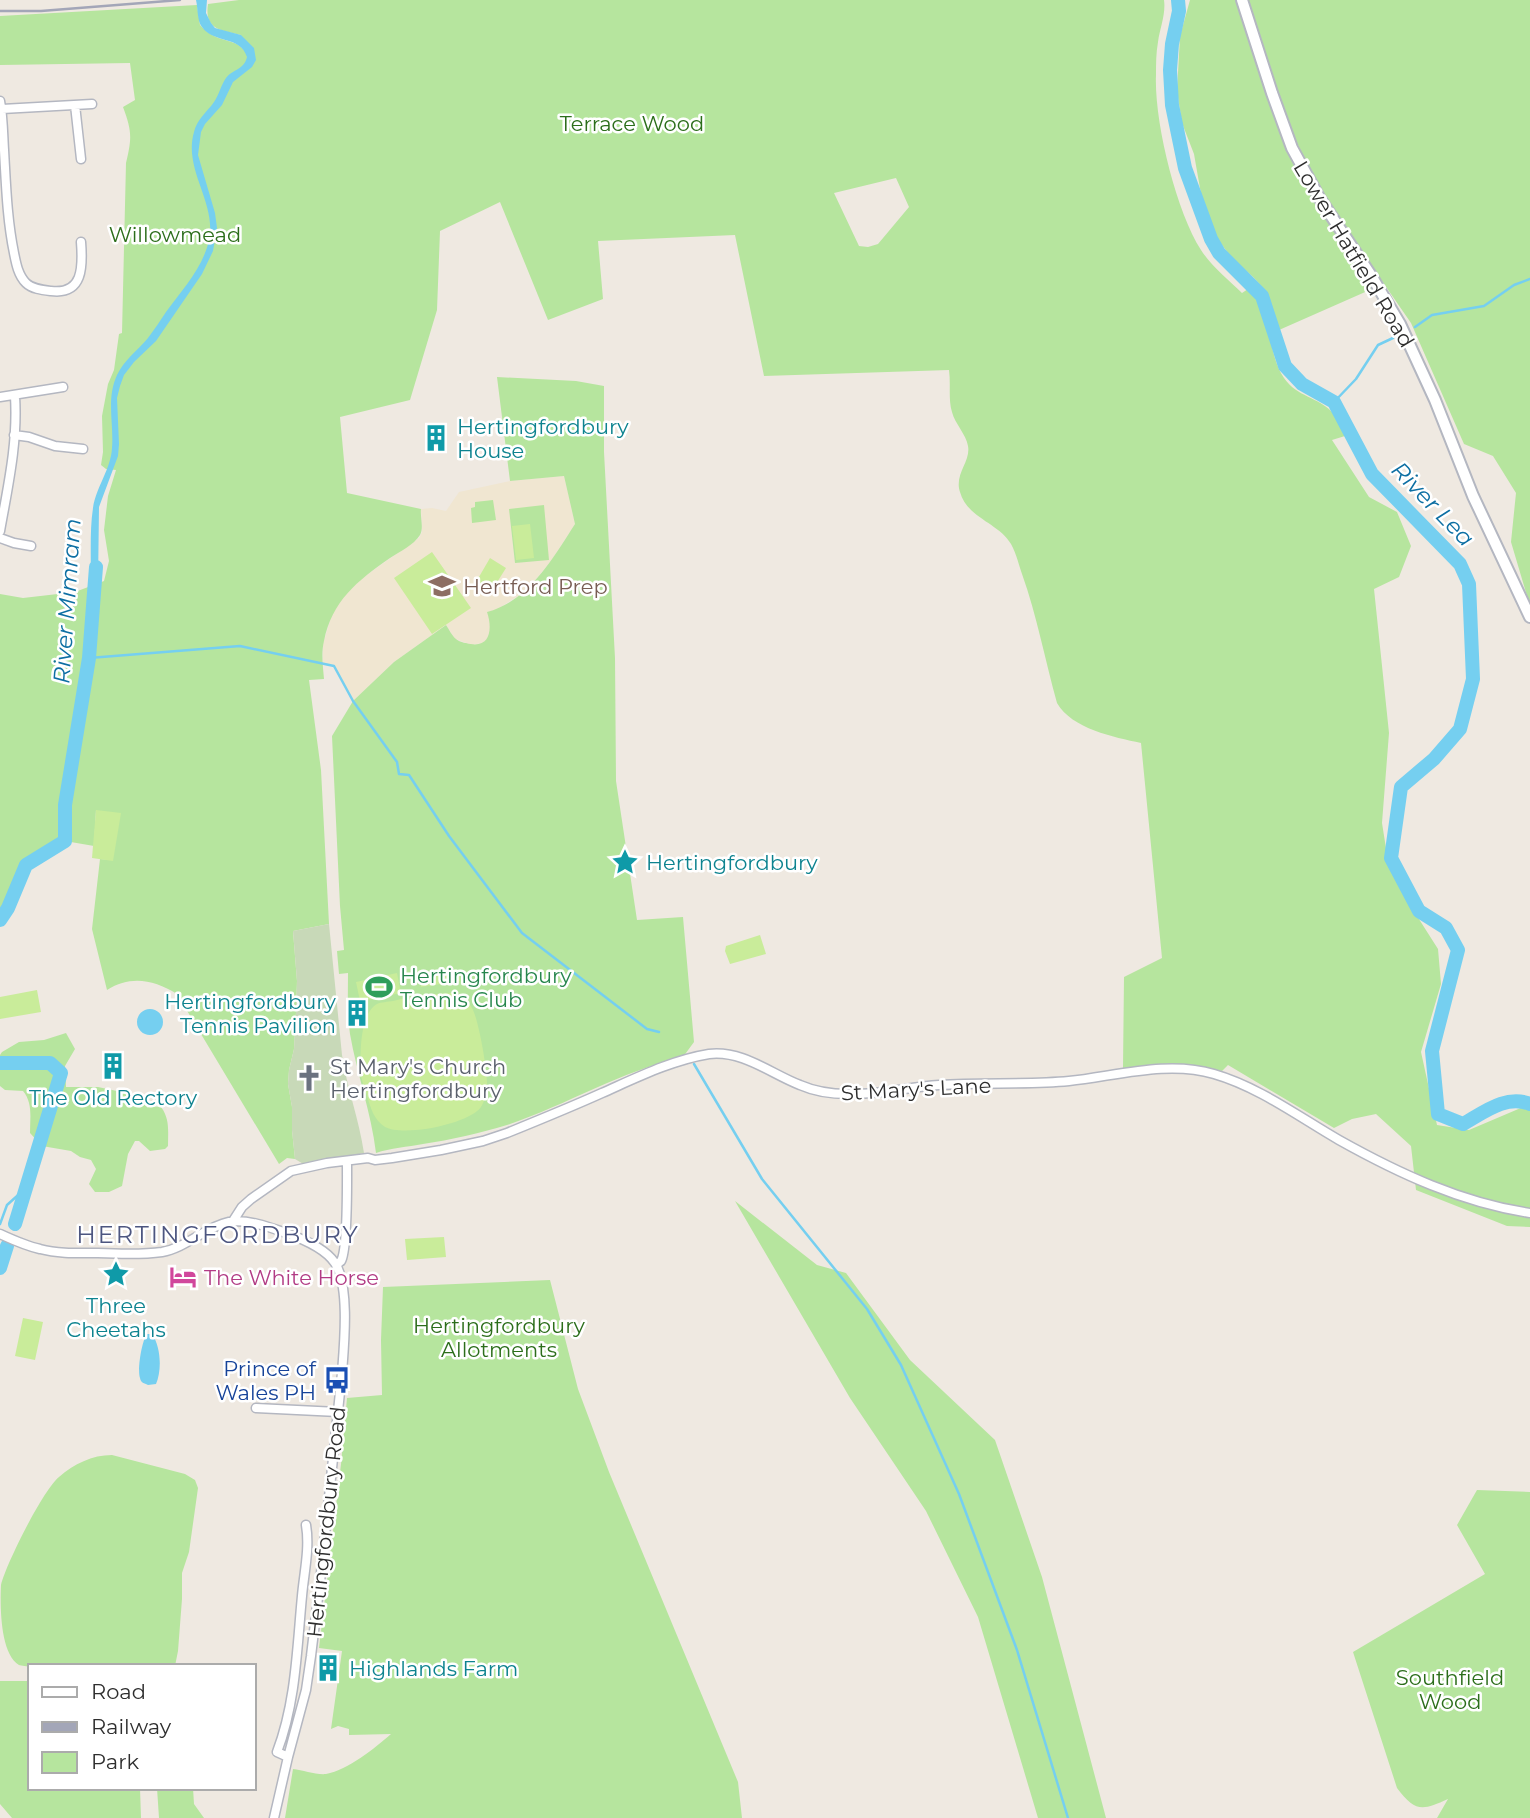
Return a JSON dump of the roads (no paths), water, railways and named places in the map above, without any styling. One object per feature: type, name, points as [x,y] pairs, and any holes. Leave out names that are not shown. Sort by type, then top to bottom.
[{"type":"main road","name":"Lower Hatfield Road","points":[[1242,0],[1292,148],[1320,199],[1400,324],[1435,400],[1473,496],[1530,617]]},
{"type":"street","points":[[80,242],[82,269],[73,287],[67,291],[55,292],[35,288],[24,282],[13,246],[8,216],[1,105],[92,104]]},
{"type":"street","points":[[75,105],[81,159]]},
{"type":"street","points":[[0,397],[63,387]]},
{"type":"street","points":[[0,531],[10,480],[15,396]]},
{"type":"street","points":[[14,435],[35,438],[55,446],[83,449]]},
{"type":"street","points":[[0,538],[31,546]]},
{"type":"street","name":"St Mary's Lane","points":[[233,1221],[251,1199],[291,1171],[368,1158],[392,1158],[483,1141],[652,1072],[711,1054],[757,1063],[799,1085],[838,1094],[875,1094],[940,1085],[1034,1084],[1178,1068],[1195,1069],[1260,1093],[1394,1170],[1469,1198],[1530,1213]]},
{"type":"street","name":"Hertingfordbury Road","points":[[274,1818],[306,1690],[311,1656],[338,1412],[345,1318],[342,1284],[337,1265],[343,1252],[347,1161]]},
{"type":"street","points":[[1,1235],[38,1249],[64,1252],[162,1252],[212,1227],[233,1221],[253,1223],[293,1236],[320,1249],[337,1265]]},
{"type":"street","points":[[256,1408],[338,1412]]},
{"type":"street","points":[[288,1757],[277,1752],[293,1692],[307,1550],[306,1525]]},
{"type":"water","points":[[196,0],[207,0],[206,13],[215,28],[241,35],[254,48],[256,60],[252,67],[233,82],[222,105],[201,132],[198,155],[217,228],[213,251],[202,274],[156,341],[134,362],[120,386],[117,398],[118,456],[99,507],[98,584],[90,588],[92,518],[95,500],[111,456],[111,402],[114,384],[123,365],[148,338],[202,260],[209,240],[210,226],[193,160],[195,127],[216,99],[226,78],[243,64],[247,57],[239,45],[213,36],[202,27]]},
{"type":"water","points":[[150,1009],[159,1013],[163,1022],[159,1031],[150,1035],[141,1031],[137,1022],[141,1013]]},
{"type":"water","points":[[147,1334],[152,1334],[155,1339],[160,1359],[156,1384],[148,1385],[141,1381],[139,1374],[142,1348]]},
{"type":"waterway","name":"River Lea","points":[[1178,0],[1179,11],[1170,70],[1172,105],[1185,168],[1211,239],[1219,253],[1262,296],[1285,366],[1302,384],[1334,402],[1372,474],[1460,564],[1469,584],[1473,679],[1460,729],[1434,759],[1401,787],[1391,858],[1419,911],[1446,928],[1458,950],[1432,1051],[1438,1114],[1463,1124],[1504,1103],[1512,1101],[1530,1104]]},
{"type":"waterway","points":[[1415,327],[1432,315],[1484,306],[1514,285],[1530,279]]},
{"type":"waterway","points":[[1334,402],[1356,379],[1378,345],[1393,338]]},
{"type":"waterway","name":"River Mimram","points":[[0,920],[8,908],[26,865],[65,841],[65,805],[89,658],[96,567]]},
{"type":"waterway","points":[[89,658],[240,646],[334,666],[353,701],[397,762],[399,774],[409,775],[449,836],[522,933],[647,1029],[659,1032]]},
{"type":"waterway","name":"River Mimram","points":[[0,1063],[50,1063],[61,1073],[15,1224]]},
{"type":"waterway","points":[[694,1064],[762,1179],[867,1309],[901,1365],[959,1494],[1017,1650],[1068,1818]]},
{"type":"waterway","points":[[0,1224],[7,1205],[26,1188]]},
{"type":"waterway","name":"River Mimram","points":[[0,1268],[7,1246]]},
{"type":"railway","points":[[0,11],[41,11],[180,0]]},
{"type":"place","name":"Hertingfordbury House","points":[[436,438]]},
{"type":"place","name":"Hertford Prep","points":[[442,586]]},
{"type":"place","name":"Hertingfordbury","points":[[625,862]]},
{"type":"place","name":"Hertingfordbury Tennis Club","points":[[379,987]]},
{"type":"place","name":"Hertingfordbury Tennis Pavilion","points":[[357,1013]]},
{"type":"place","name":"The Old Rectory","points":[[113,1066]]},
{"type":"place","name":"St Mary's Church Hertingfordbury","points":[[309,1078]]},
{"type":"place","name":"Three Cheetahs","points":[[116,1274]]},
{"type":"place","name":"The White Horse","points":[[183,1277]]},
{"type":"place","name":"Prince of Wales PH","points":[[337,1380]]},
{"type":"place","name":"Highlands Farm","points":[[328,1668]]},
{"type":"district","name":"HERTINGFORDBURY","points":[[218,1234]]},
{"type":"park label","name":"Terrace Wood","points":[[632,123]]},
{"type":"park label","name":"Willowmead","points":[[175,234]]},
{"type":"park label","name":"Hertingfordbury Allotments","points":[[499,1337]]},
{"type":"park label","name":"Southfield Wood","points":[[1450,1689]]}]
